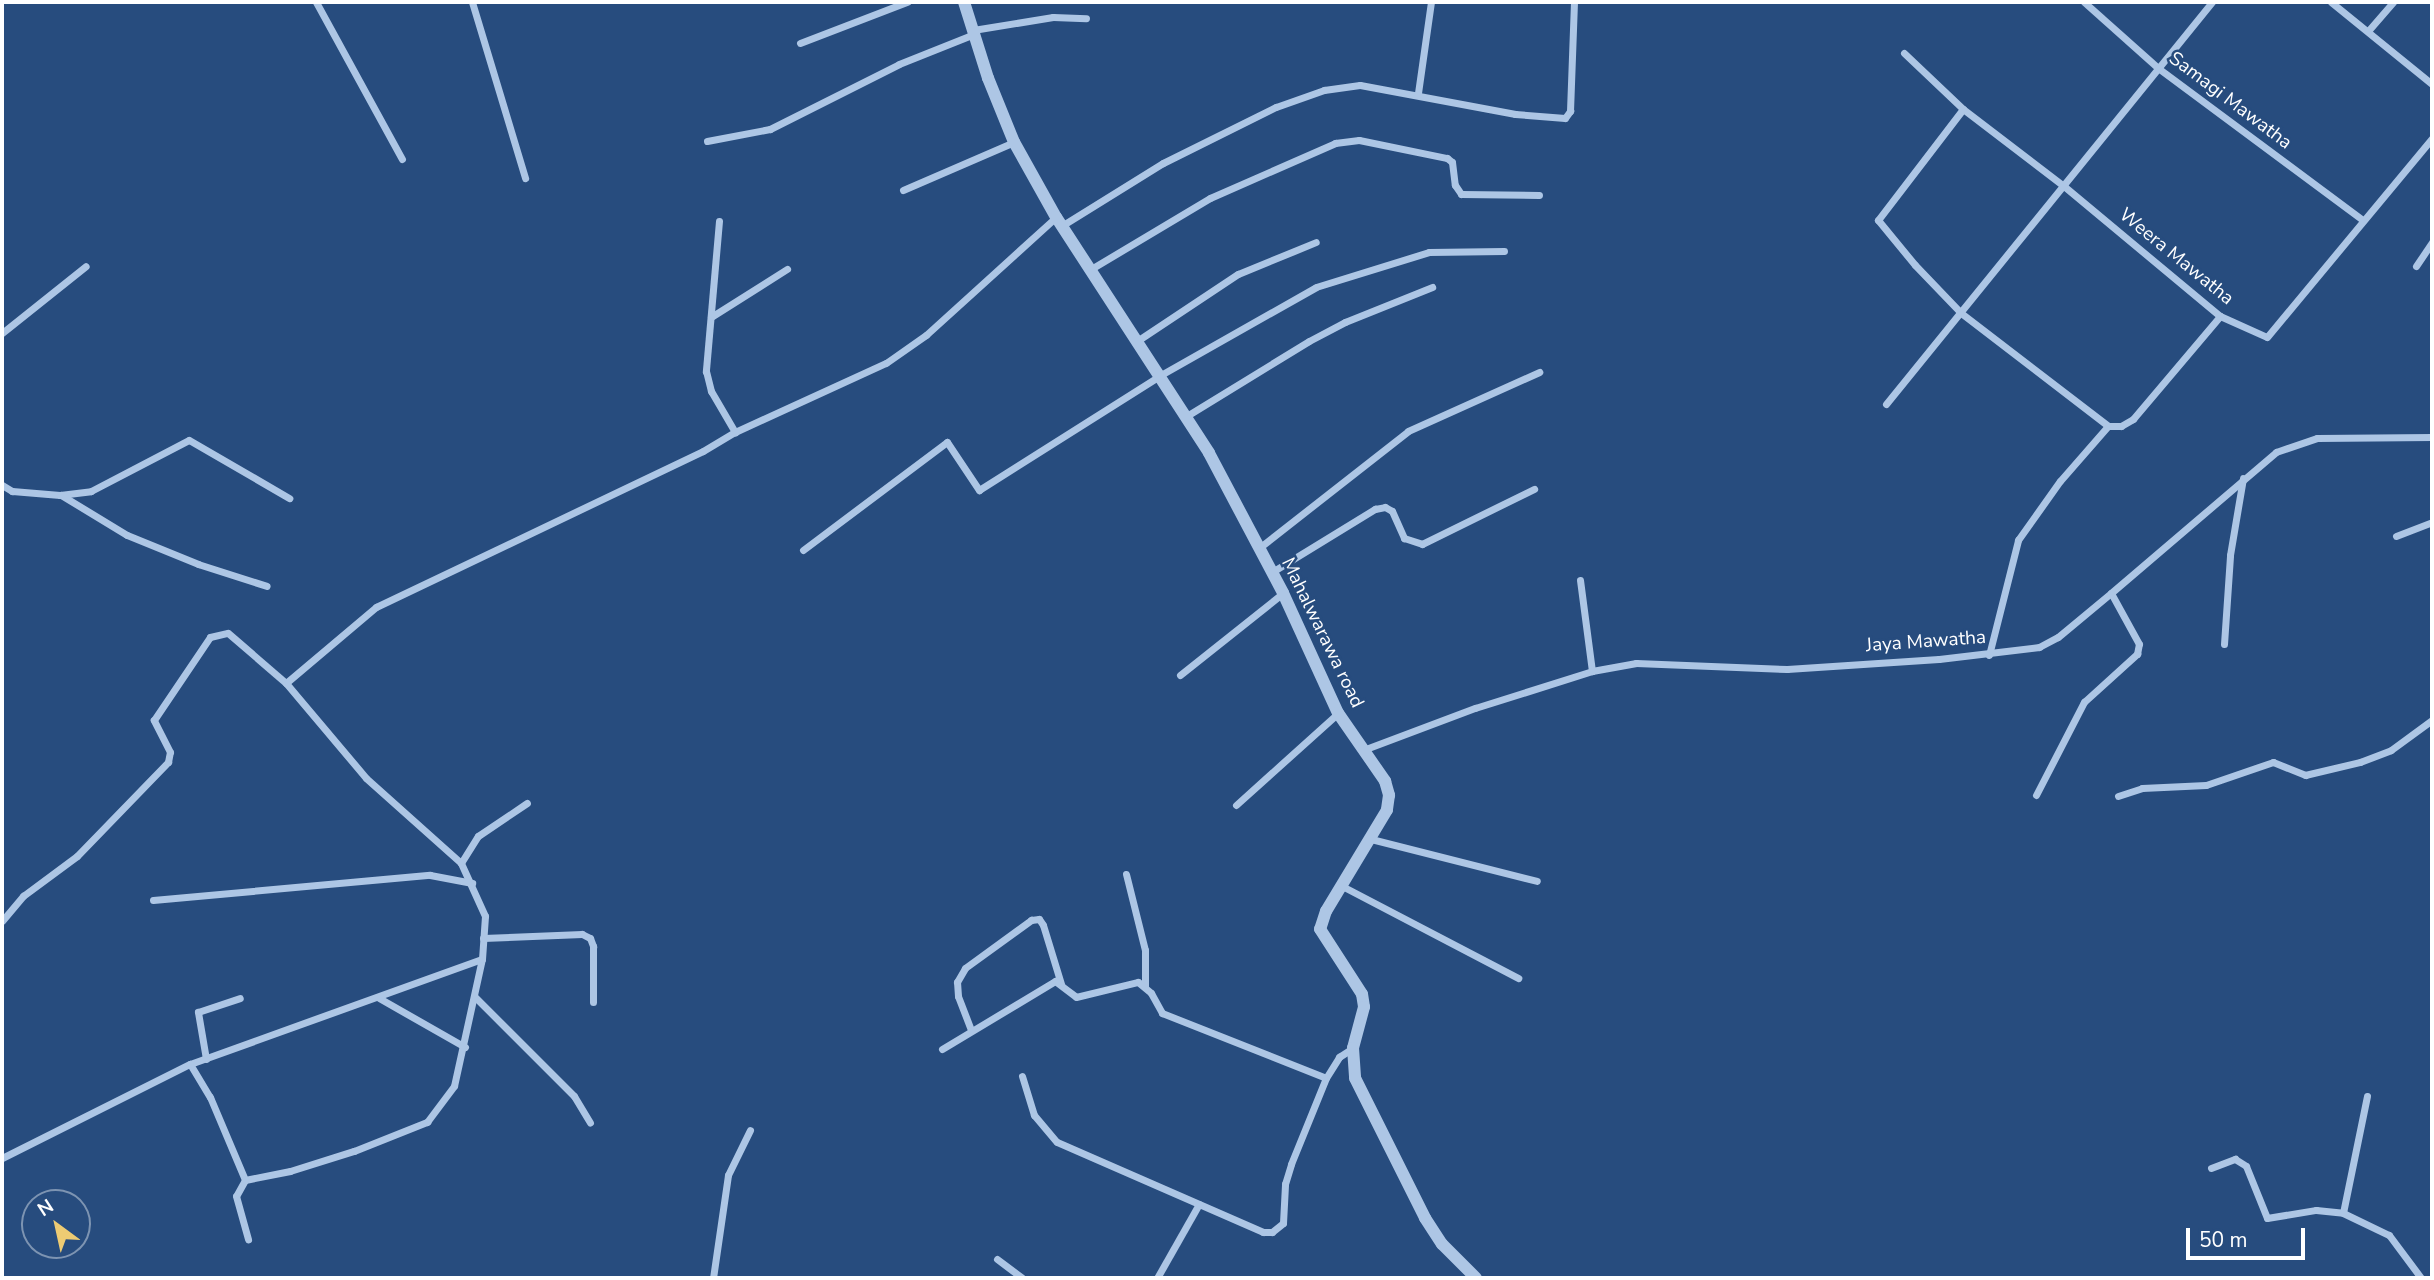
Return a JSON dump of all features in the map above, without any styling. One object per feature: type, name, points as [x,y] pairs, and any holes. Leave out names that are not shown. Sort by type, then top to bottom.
[{"type":"street","points":[[316,2],[402,159]]},
{"type":"street","points":[[472,2],[525,178]]},
{"type":"street","points":[[800,43],[907,2]]},
{"type":"street","name":"Mahalwarawa road","points":[[964,2],[1014,142],[1059,221],[1209,453],[1283,593],[1338,713],[1385,781],[1389,795],[1387,810],[1326,911],[1320,929],[1362,994],[1364,1007],[1353,1048],[1355,1078],[1425,1218],[1441,1244],[1476,1278]]},
{"type":"street","points":[[1418,93],[1431,2]]},
{"type":"street","points":[[286,683],[376,607],[703,451],[736,432],[886,363],[908,350],[1059,221],[1163,163],[1276,107],[1324,90],[1360,85],[1418,93],[1515,114],[1565,118],[1570,111],[1574,2]]},
{"type":"street","name":"Samagi Mawatha","points":[[2084,2],[2158,68],[2363,220]]},
{"type":"street","points":[[1886,404],[2065,187],[2212,2]]},
{"type":"street","points":[[2331,2],[2432,84]]},
{"type":"street","points":[[2368,31],[2393,2]]},
{"type":"street","points":[[707,141],[770,129],[899,64],[973,32],[1052,17],[1086,18]]},
{"type":"street","name":"Weera Mawatha","points":[[1904,53],[1963,109],[2065,187],[2220,316],[2267,337],[2432,138]]},
{"type":"street","points":[[1963,109],[1878,220],[1915,265],[1961,313],[2108,426],[2121,426],[2133,419],[2220,316]]},
{"type":"street","points":[[1091,269],[1210,198],[1335,143],[1359,140],[1447,158],[1452,163],[1455,185],[1461,194],[1539,195]]},
{"type":"street","points":[[903,190],[1014,142]]},
{"type":"street","points":[[719,221],[707,382],[736,432]]},
{"type":"street","points":[[1137,341],[1238,274],[1316,242]]},
{"type":"street","points":[[2416,266],[2432,242]]},
{"type":"street","points":[[803,550],[947,442],[979,490],[1159,376],[1316,286],[1429,252],[1504,251]]},
{"type":"street","points":[[2,333],[86,266]]},
{"type":"street","points":[[711,317],[787,269]]},
{"type":"street","points":[[1185,416],[1321,334],[1432,287]]},
{"type":"street","points":[[1259,548],[1408,431],[1539,372]]},
{"type":"street","points":[[1989,655],[2018,540],[2035,512],[2108,426]]},
{"type":"street","name":"Jaya Mawatha","points":[[1363,750],[1475,708],[1592,671],[1636,663],[1787,669],[1989,655],[2050,642],[2276,452],[2317,438],[2432,437]]},
{"type":"street","points":[[2,485],[12,491],[60,495],[91,491],[189,440],[289,498]]},
{"type":"street","points":[[2224,644],[2231,555],[2243,478]]},
{"type":"street","points":[[1272,572],[1376,509],[1385,507],[1392,511],[1404,538],[1422,544],[1534,489]]},
{"type":"street","points":[[60,495],[127,535],[198,564],[267,586]]},
{"type":"street","points":[[2396,536],[2432,522]]},
{"type":"street","points":[[1580,580],[1592,671]]},
{"type":"street","points":[[1180,676],[1283,593]]},
{"type":"street","points":[[2036,795],[2084,702],[2137,654],[2139,644],[2111,593]]},
{"type":"street","points":[[2,921],[23,896],[77,856],[168,762],[170,752],[154,720],[210,637],[228,633],[286,683],[366,778],[461,863],[485,916],[482,959],[465,1047],[454,1086],[427,1122],[354,1152],[290,1171],[245,1180],[236,1196],[248,1239]]},
{"type":"street","points":[[1236,805],[1338,713]]},
{"type":"street","points":[[2118,796],[2142,788],[2206,785],[2273,762],[2305,775],[2360,762],[2391,750],[2432,720]]},
{"type":"street","points":[[461,863],[478,836],[527,803]]},
{"type":"street","points":[[1371,839],[1537,881]]},
{"type":"street","points":[[1126,874],[1145,950],[1145,986],[1162,1013],[1326,1078]]},
{"type":"street","points":[[153,900],[430,875],[472,883]]},
{"type":"street","points":[[1342,886],[1518,978]]},
{"type":"street","points":[[971,1030],[958,996],[957,982],[965,968],[1031,920],[1039,919],[1043,925],[1061,984]]},
{"type":"street","points":[[483,938],[582,934],[590,938],[593,946],[593,1002]]},
{"type":"street","points":[[2,1158],[190,1064],[482,959]]},
{"type":"street","points":[[942,1049],[1049,982],[1061,984],[1076,997],[1129,984],[1145,986]]},
{"type":"street","points":[[475,997],[574,1096],[590,1123]]},
{"type":"street","points":[[206,1059],[198,1012],[240,998]]},
{"type":"street","points":[[379,998],[465,1047]]},
{"type":"street","points":[[1021,1076],[1034,1115],[1057,1142],[1263,1232],[1278,1230],[1286,1211],[1285,1184],[1291,1164],[1326,1078],[1339,1057],[1353,1048]]},
{"type":"street","points":[[190,1064],[211,1097],[245,1180]]},
{"type":"street","points":[[2343,1213],[2367,1096]]},
{"type":"street","points":[[713,1278],[727,1175],[750,1130]]},
{"type":"street","points":[[2210,1168],[2235,1159],[2246,1166],[2267,1218],[2316,1210],[2343,1213],[2389,1235],[2421,1278]]},
{"type":"street","points":[[1157,1278],[1199,1204]]},
{"type":"street","points":[[997,1259],[1023,1278]]}]
